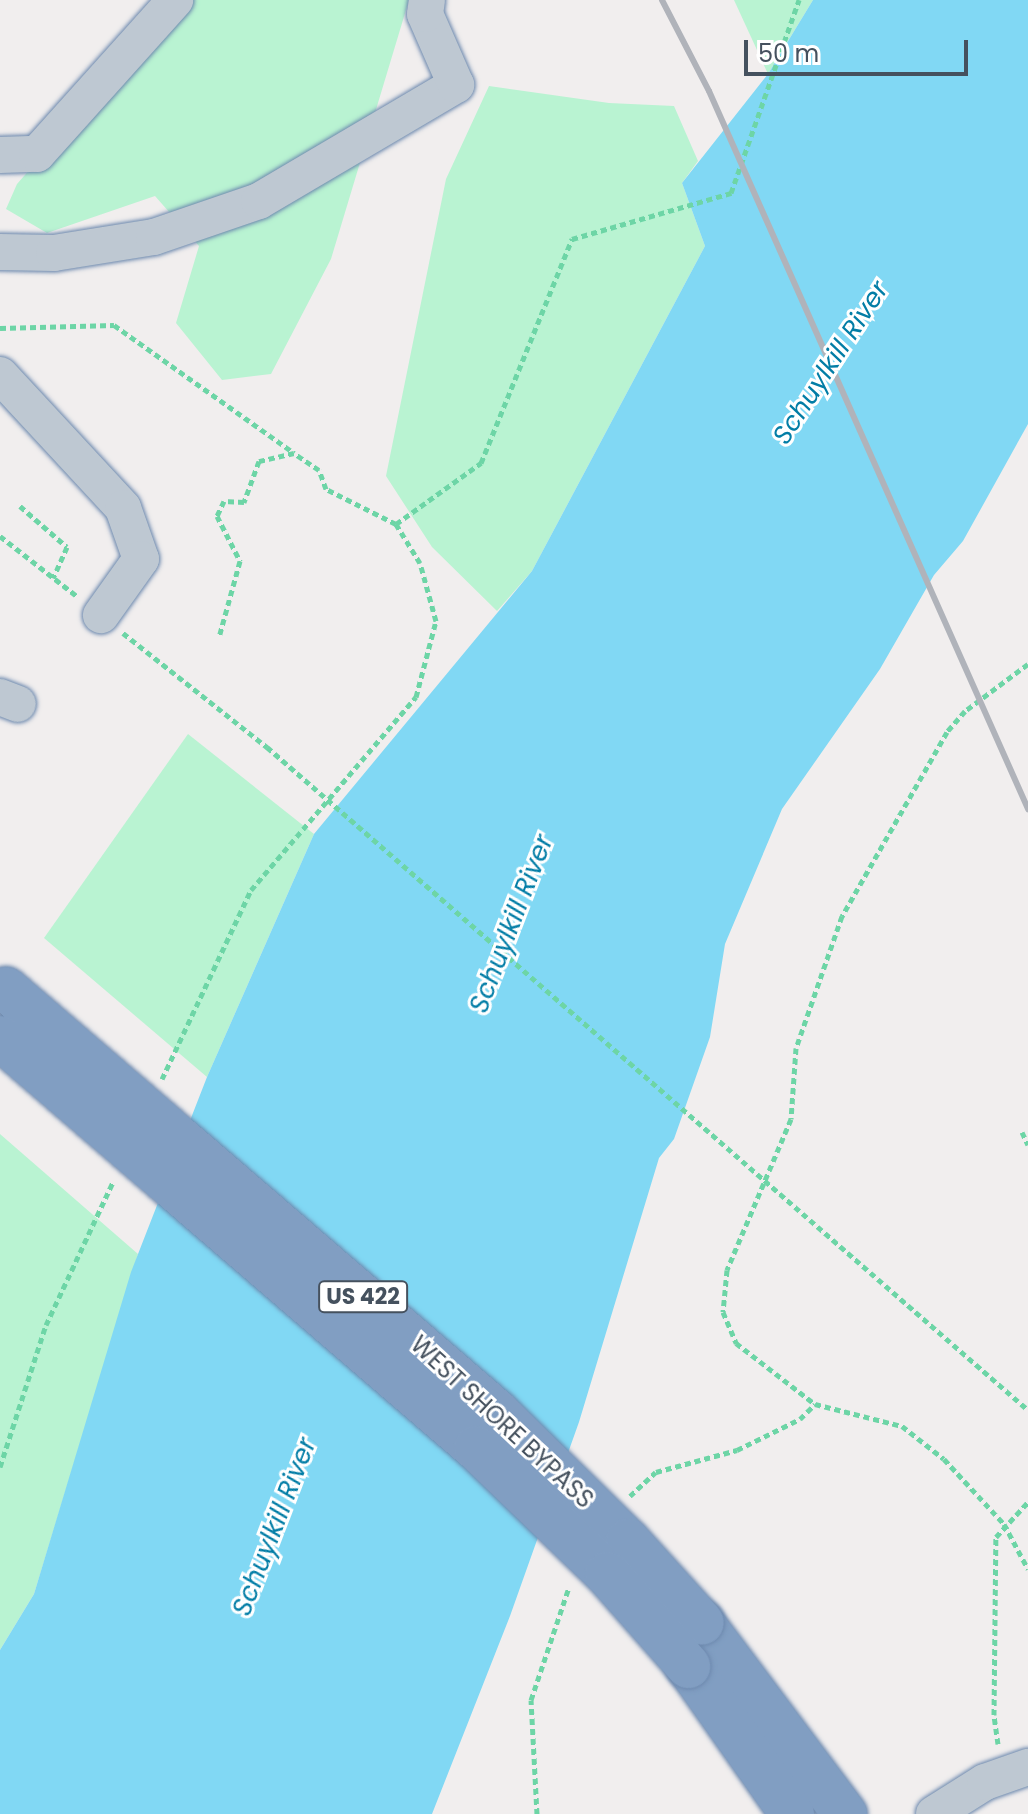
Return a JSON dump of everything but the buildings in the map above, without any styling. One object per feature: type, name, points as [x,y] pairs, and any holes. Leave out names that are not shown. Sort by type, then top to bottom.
[{"type":"highway","name":"WEST SHORE BYPASS","points":[[3,986],[497,1412],[628,1541],[702,1623],[845,1814]]},
{"type":"highway","name":"WEST SHORE BYPASS","points":[[0,1038],[476,1448],[607,1574],[688,1666],[792,1814]]},
{"type":"street","points":[[0,155],[37,154],[175,0]]},
{"type":"street","points":[[0,252],[54,253],[154,237],[259,201],[456,85],[425,14],[427,0]]},
{"type":"street","points":[[0,375],[123,508],[141,559],[101,615]]},
{"type":"street","points":[[934,1814],[1017,1771]]},
{"type":"path","points":[[396,524],[481,463],[572,239],[731,193],[799,0]]},
{"type":"path","points":[[0,328],[114,325],[319,470],[326,489],[396,524],[420,563],[436,621],[416,697],[251,890],[158,1086]]},
{"type":"path","points":[[219,637],[240,561],[217,516],[220,508],[224,501],[244,502],[259,461],[294,453]]},
{"type":"path","points":[[20,506],[67,547],[53,578]]},
{"type":"path","points":[[0,536],[267,747],[1028,1410]]},
{"type":"path","points":[[1028,664],[965,711],[947,732],[842,916],[796,1048],[791,1119],[727,1270],[723,1312],[736,1343],[815,1404],[902,1426],[944,1459],[1004,1524],[1028,1569]]},
{"type":"path","points":[[1022,1132],[1028,1145]]},
{"type":"path","points":[[0,1467],[46,1325],[119,1170]]},
{"type":"path","points":[[624,1503],[656,1472],[737,1450],[800,1419],[815,1404]]},
{"type":"path","points":[[1017,1771],[994,1715],[996,1537],[1004,1524],[1028,1502]]},
{"type":"path","points":[[537,1814],[531,1700],[548,1637],[572,1579]]},
{"type":"green space","points":[[178,0],[409,0],[331,259],[271,374],[222,380],[176,323],[199,246],[155,196],[47,233],[6,209],[17,184]]},
{"type":"green space","points":[[734,0],[813,0],[768,74]]},
{"type":"green space","points":[[489,86],[609,103],[674,106],[698,161],[682,183],[705,246],[532,571],[497,611],[432,547],[386,476],[446,179]]},
{"type":"green space","points":[[188,734],[314,834],[207,1077],[44,938]]},
{"type":"green space","points":[[0,1134],[138,1254],[34,1594],[0,1650]]},
{"type":"water","name":"Schuylkill River","points":[[813,0],[1028,0],[1028,424],[963,541],[934,575],[880,669],[782,809],[725,944],[710,1037],[674,1139],[659,1158],[579,1422],[510,1616],[432,1814],[0,1814],[0,1650],[34,1594],[131,1272],[207,1077],[314,834],[532,571],[705,246],[682,183],[768,74]]},
{"type":"railway","points":[[662,0],[709,91],[1028,809]]}]
